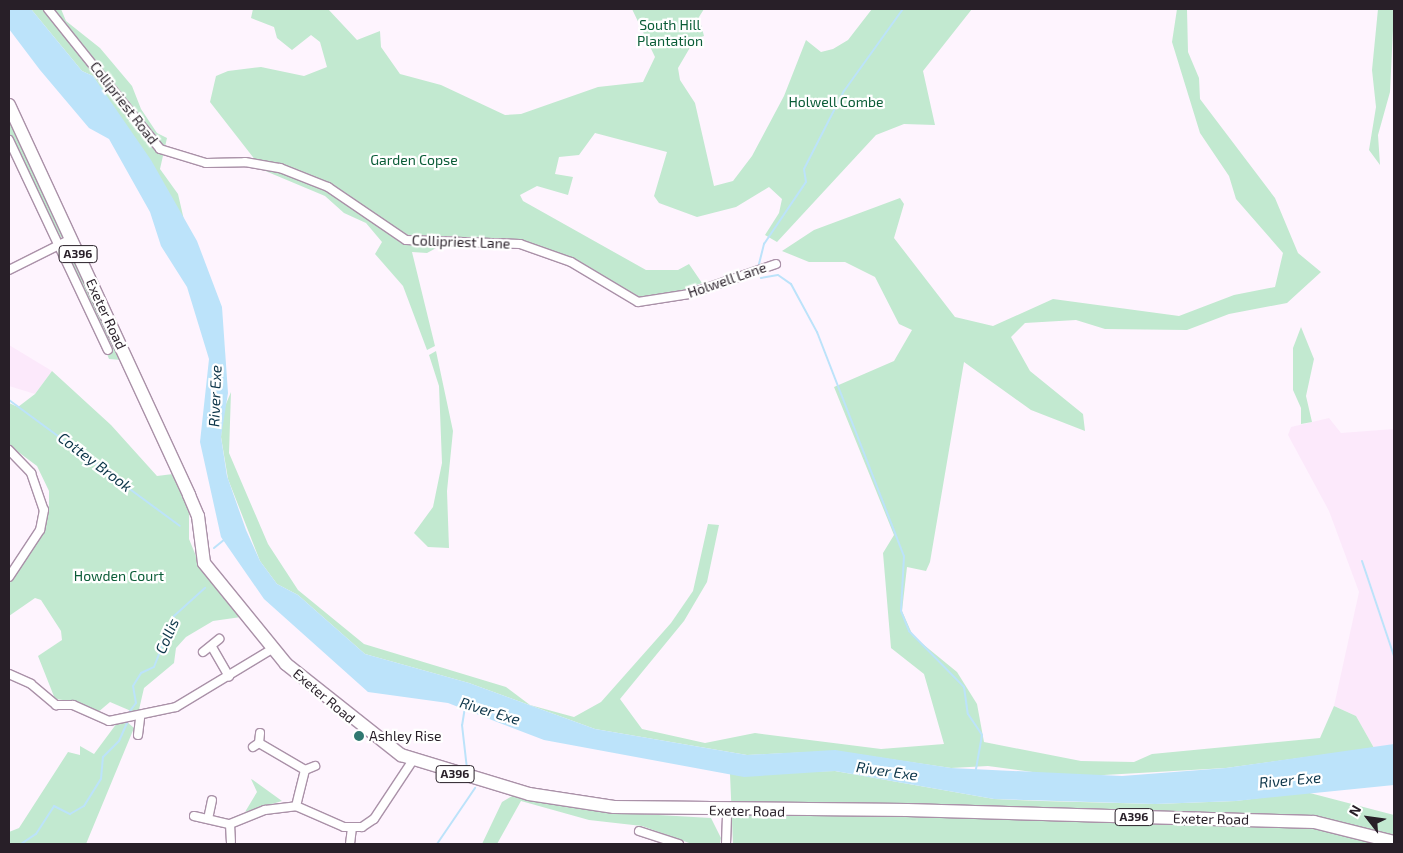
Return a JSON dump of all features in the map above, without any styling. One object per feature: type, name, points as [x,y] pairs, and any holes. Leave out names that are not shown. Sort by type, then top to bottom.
[{"type":"main road","name":"Exeter Road","points":[[9,105],[198,524],[199,543],[208,569],[272,649],[372,736],[413,760],[552,798],[647,810],[907,810],[1314,822],[1394,842]]},
{"type":"street","name":"Collipriest Road","points":[[48,9],[160,149],[206,163],[280,168]]},
{"type":"street","points":[[9,140],[108,350]]},
{"type":"street","name":"Collipriest Lane","points":[[280,168],[328,187],[406,240],[520,244],[571,262],[629,299],[678,297]]},
{"type":"street","points":[[9,270],[71,239]]},
{"type":"street","name":"Holwell Lane","points":[[678,297],[776,264]]},
{"type":"street","points":[[9,450],[31,473],[44,510],[40,530],[9,577]]},
{"type":"street","points":[[203,652],[220,639]]},
{"type":"street","points":[[212,647],[229,676]]},
{"type":"street","points":[[9,674],[31,684],[56,705],[84,711],[104,721],[121,716],[140,718],[184,703],[272,649]]},
{"type":"street","points":[[138,735],[140,718]]},
{"type":"street","points":[[260,732],[256,745],[305,770],[315,766]]},
{"type":"street","points":[[194,816],[230,824],[265,810],[296,806],[352,828],[374,819],[413,760]]},
{"type":"street","points":[[296,806],[305,770]]},
{"type":"street","points":[[208,819],[212,800]]},
{"type":"street","points":[[726,844],[727,811]]},
{"type":"street","points":[[230,824],[231,842]]},
{"type":"street","points":[[350,844],[352,828]]},
{"type":"street","points":[[639,831],[680,844]]},
{"type":"shaded area","points":[[9,345],[52,371],[35,394],[9,386]]},
{"type":"shaded area","points":[[1329,418],[1341,433],[1394,429],[1394,744],[1374,748],[1356,716],[1334,706],[1359,592],[1329,511],[1288,435],[1291,427]]},
{"type":"green space","points":[[31,9],[61,9],[66,21],[100,48],[132,86],[141,109],[157,133],[167,138],[160,169],[178,194],[184,220],[93,76],[82,71]]},
{"type":"green space","name":"Garden Copse","points":[[253,9],[328,9],[357,40],[380,31],[381,47],[400,74],[441,85],[505,115],[521,114],[598,87],[643,82],[655,57],[632,9],[704,9],[699,17],[704,36],[695,39],[678,68],[680,80],[695,103],[714,186],[733,181],[752,156],[784,96],[806,40],[821,52],[833,49],[848,40],[872,9],[972,9],[923,71],[935,125],[904,124],[876,135],[777,242],[765,235],[779,213],[782,199],[769,187],[736,207],[697,217],[659,203],[654,196],[667,152],[595,133],[579,155],[559,157],[555,174],[573,177],[568,195],[537,186],[520,195],[523,201],[646,270],[678,270],[689,264],[702,283],[672,294],[637,298],[572,258],[526,242],[441,236],[440,246],[427,253],[412,252],[435,346],[427,350],[403,286],[375,254],[382,242],[366,223],[344,213],[325,196],[263,170],[210,102],[216,76],[228,71],[261,67],[304,76],[327,67],[320,42],[311,35],[292,50],[277,38],[274,27],[251,18]]},
{"type":"green space","points":[[1177,9],[1187,9],[1188,52],[1199,78],[1200,99],[1275,198],[1298,253],[1321,272],[1287,303],[1229,314],[1187,330],[1105,329],[1076,320],[1025,323],[1011,337],[1030,371],[1083,414],[1085,431],[1031,410],[964,362],[930,562],[926,571],[907,567],[902,611],[913,636],[957,672],[977,704],[984,742],[1081,761],[1134,762],[1152,754],[1320,738],[1334,706],[1356,716],[1374,748],[1226,768],[1069,777],[988,766],[951,768],[835,751],[747,755],[595,729],[469,683],[365,654],[298,595],[277,584],[260,561],[228,479],[221,437],[223,411],[231,392],[229,453],[268,544],[298,590],[364,644],[506,687],[530,705],[574,717],[601,702],[671,623],[693,591],[708,524],[719,525],[707,582],[684,621],[620,699],[642,729],[705,743],[755,733],[881,749],[944,744],[924,674],[891,648],[883,553],[894,535],[834,387],[894,361],[912,330],[899,324],[875,277],[845,262],[809,262],[782,251],[814,230],[900,198],[904,204],[894,238],[955,317],[993,326],[1053,299],[1179,316],[1234,295],[1275,287],[1283,253],[1236,199],[1229,176],[1200,133],[1172,42]]},
{"type":"green space","points":[[1378,9],[1394,9],[1390,92],[1378,135],[1380,165],[1369,150],[1376,107],[1372,70]]},
{"type":"green space","points":[[9,114],[64,234],[61,238],[9,134]]},
{"type":"green space","points":[[66,248],[72,249],[122,360],[109,359]]},
{"type":"green space","points":[[1301,327],[1314,359],[1306,396],[1312,422],[1301,424],[1301,408],[1293,390],[1293,348]]},
{"type":"green space","points":[[436,351],[453,431],[447,491],[449,548],[428,547],[414,533],[433,507],[442,463],[439,386],[429,355]]},
{"type":"green space","name":"Howden Court","points":[[52,371],[111,425],[157,476],[173,474],[189,505],[189,539],[198,561],[241,617],[213,621],[186,637],[176,648],[174,663],[144,688],[138,714],[110,702],[97,713],[79,702],[55,699],[38,656],[62,640],[61,631],[41,600],[35,598],[9,616],[9,584],[43,530],[49,505],[49,491],[37,466],[9,445],[9,403],[18,407],[35,394]]},
{"type":"green space","points":[[126,721],[134,728],[86,844],[9,844],[9,832],[19,828],[68,752],[80,755],[80,746],[94,754],[117,723]]},
{"type":"green space","points":[[835,771],[994,799],[1155,804],[1236,801],[1306,792],[1394,815],[1394,844],[733,844],[730,774]]},
{"type":"green space","points":[[251,779],[282,801],[245,812],[257,792]]},
{"type":"green space","points":[[512,796],[606,812],[711,818],[721,838],[720,844],[692,844],[642,826],[589,820],[521,801],[497,844],[482,844],[502,802]]},
{"type":"water","name":"River Exe","points":[[9,9],[31,9],[82,71],[93,76],[151,160],[197,241],[222,307],[228,393],[221,437],[227,476],[246,530],[260,561],[277,584],[298,595],[365,654],[469,683],[595,729],[747,755],[835,750],[951,768],[1122,776],[1226,768],[1394,744],[1394,785],[1236,801],[1155,804],[994,799],[835,771],[744,777],[544,740],[448,703],[368,692],[264,599],[221,537],[200,442],[209,359],[187,287],[161,246],[150,212],[109,139],[89,128],[40,70],[9,29]]},
{"type":"waterway","points":[[759,264],[764,244],[806,182],[804,169],[844,91],[903,9]]},
{"type":"waterway","points":[[761,278],[778,275],[791,284],[817,332],[904,556],[901,611],[909,631],[964,687],[968,714],[982,735],[976,769]]},
{"type":"waterway","name":"Cottey Brook","points":[[9,400],[180,526]]},
{"type":"waterway","name":"Cottey Brook","points":[[214,548],[224,540]]},
{"type":"waterway","points":[[1362,561],[1394,656]]},
{"type":"waterway","name":"Collis","points":[[130,711],[136,703],[133,686],[141,673],[154,667],[174,616],[205,588]]},
{"type":"waterway","name":"River Exe","points":[[465,707],[462,725],[467,769]]},
{"type":"waterway","name":"Collis","points":[[21,844],[36,834],[54,806],[70,814],[84,806],[101,779],[103,757],[119,741],[127,723]]},
{"type":"waterway","points":[[437,844],[475,788]]},
{"type":"place","name":"Ashley Rise","points":[[359,736]]},
{"type":"park label","name":"South Hill Plantation","points":[[670,33]]},
{"type":"park label","name":"Holwell Combe","points":[[836,102]]}]
